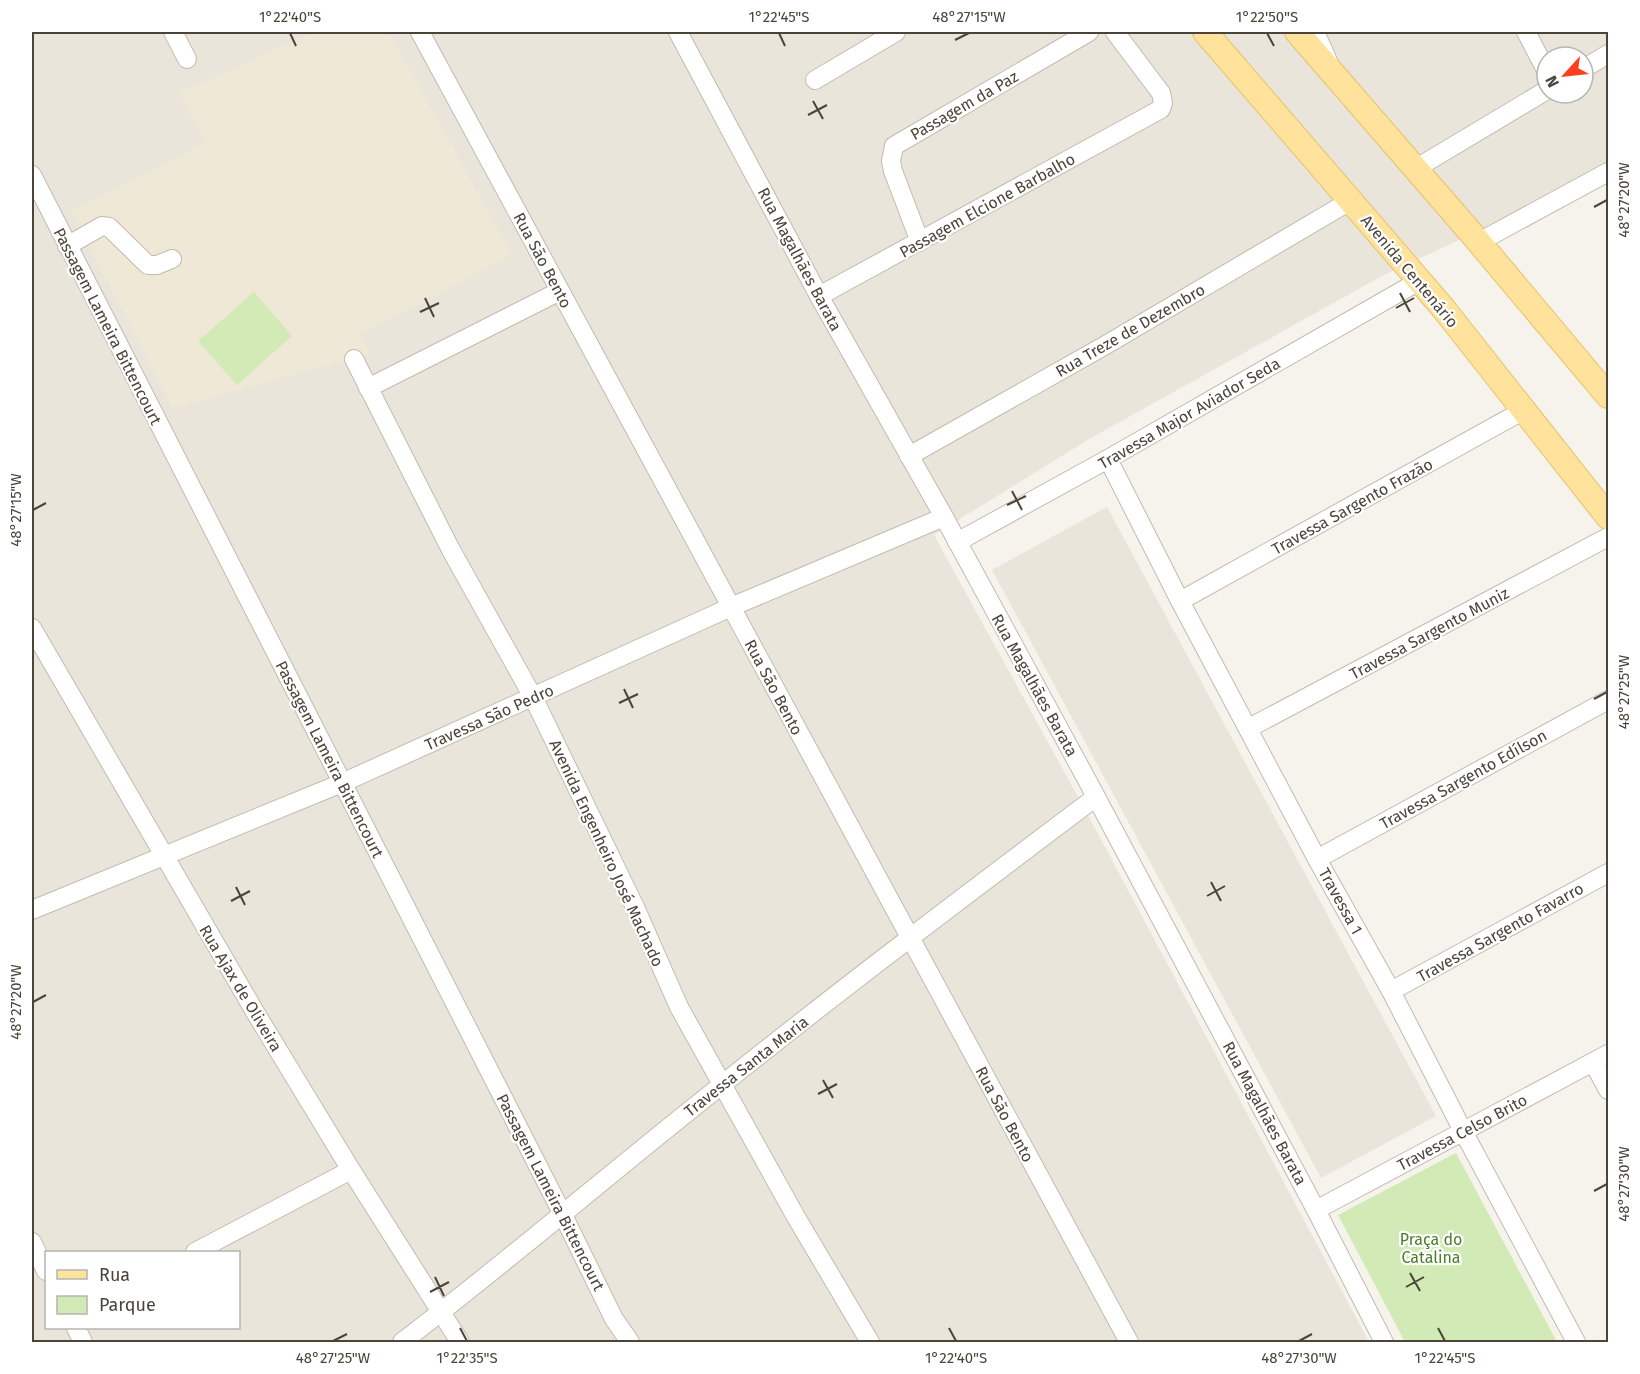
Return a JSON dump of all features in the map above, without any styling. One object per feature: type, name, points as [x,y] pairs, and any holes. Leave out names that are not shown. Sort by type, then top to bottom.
[{"type":"main road","name":"Avenida Centenário","points":[[1205,32],[1419,281],[1608,517]]},
{"type":"main road","points":[[1297,32],[1479,242],[1608,396]]},
{"type":"street","points":[[173,32],[187,59]]},
{"type":"street","name":"Rua São Bento","points":[[420,32],[1129,1342]]},
{"type":"street","name":"Rua Magalhães Barata","points":[[678,32],[819,296],[944,517],[1096,797],[1384,1342]]},
{"type":"street","points":[[815,80],[896,32]]},
{"type":"street","name":"Passagem da Paz","points":[[920,242],[893,171],[891,161],[894,146],[1089,32]]},
{"type":"street","name":"Passagem Elcione Barbalho","points":[[819,296],[1161,109],[1163,104],[1161,93],[1115,32]]},
{"type":"street","points":[[1315,32],[1335,76]]},
{"type":"street","points":[[1526,32],[1535,49]]},
{"type":"street","points":[[1595,62],[1608,54]]},
{"type":"street","points":[[1415,169],[1535,97]]},
{"type":"street","name":"Passagem Lameira Bittencourt","points":[[32,175],[614,1319],[630,1342]]},
{"type":"street","points":[[1479,242],[1607,176]]},
{"type":"street","name":"Rua Treze de Dezembro","points":[[909,456],[1104,346],[1350,201]]},
{"type":"street","points":[[67,246],[102,226],[109,227],[148,264],[157,265],[172,259]]},
{"type":"street","name":"Travessa Major Aviador Seda","points":[[957,542],[1108,459],[1419,281]]},
{"type":"street","points":[[368,388],[560,291]]},
{"type":"street","name":"Avenida Engenheiro José Machado","points":[[354,359],[451,550],[533,697],[634,905],[680,1007],[722,1085],[870,1342]]},
{"type":"street","name":"Travessa Sargento Frazão","points":[[1180,601],[1524,410]]},
{"type":"street","name":"Travessa 1","points":[[1108,459],[1180,601],[1317,859],[1391,991],[1576,1342]]},
{"type":"street","name":"Travessa São Pedro","points":[[32,910],[164,858],[342,783],[731,607],[944,517]]},
{"type":"street","name":"Travessa Sargento Muniz","points":[[1249,728],[1608,537]]},
{"type":"street","name":"Rua Ajax de Oliveira","points":[[32,628],[164,858],[351,1170],[460,1342]]},
{"type":"street","name":"Travessa Sargento Edílson","points":[[1317,859],[1608,700]]},
{"type":"street","name":"Travessa Santa Maria","points":[[402,1342],[722,1085],[1096,797]]},
{"type":"street","name":"Travessa Sargento Favarro","points":[[1391,991],[1608,873]]},
{"type":"street","points":[[1601,1058],[1608,1090]]},
{"type":"street","name":"Travessa Celso Brito","points":[[1316,1210],[1601,1058]]},
{"type":"street","points":[[197,1251],[351,1170]]},
{"type":"street","points":[[32,1242],[45,1269]]},
{"type":"shaded area","points":[[32,32],[1608,32],[1608,163],[1472,234],[1382,276],[1091,438],[934,535],[1088,815],[1369,1342],[32,1342]]},
{"type":"shaded area","points":[[314,32],[389,32],[512,255],[360,334],[371,353],[173,408],[71,211],[206,142],[180,93]]},
{"type":"shaded area","points":[[1107,507],[1436,1116],[1321,1178],[992,570]]},
{"type":"green space","points":[[254,292],[292,336],[237,385],[198,341]]},
{"type":"green space","name":"Praça do Catalina","points":[[1456,1153],[1557,1342],[1405,1342],[1338,1215]]}]
